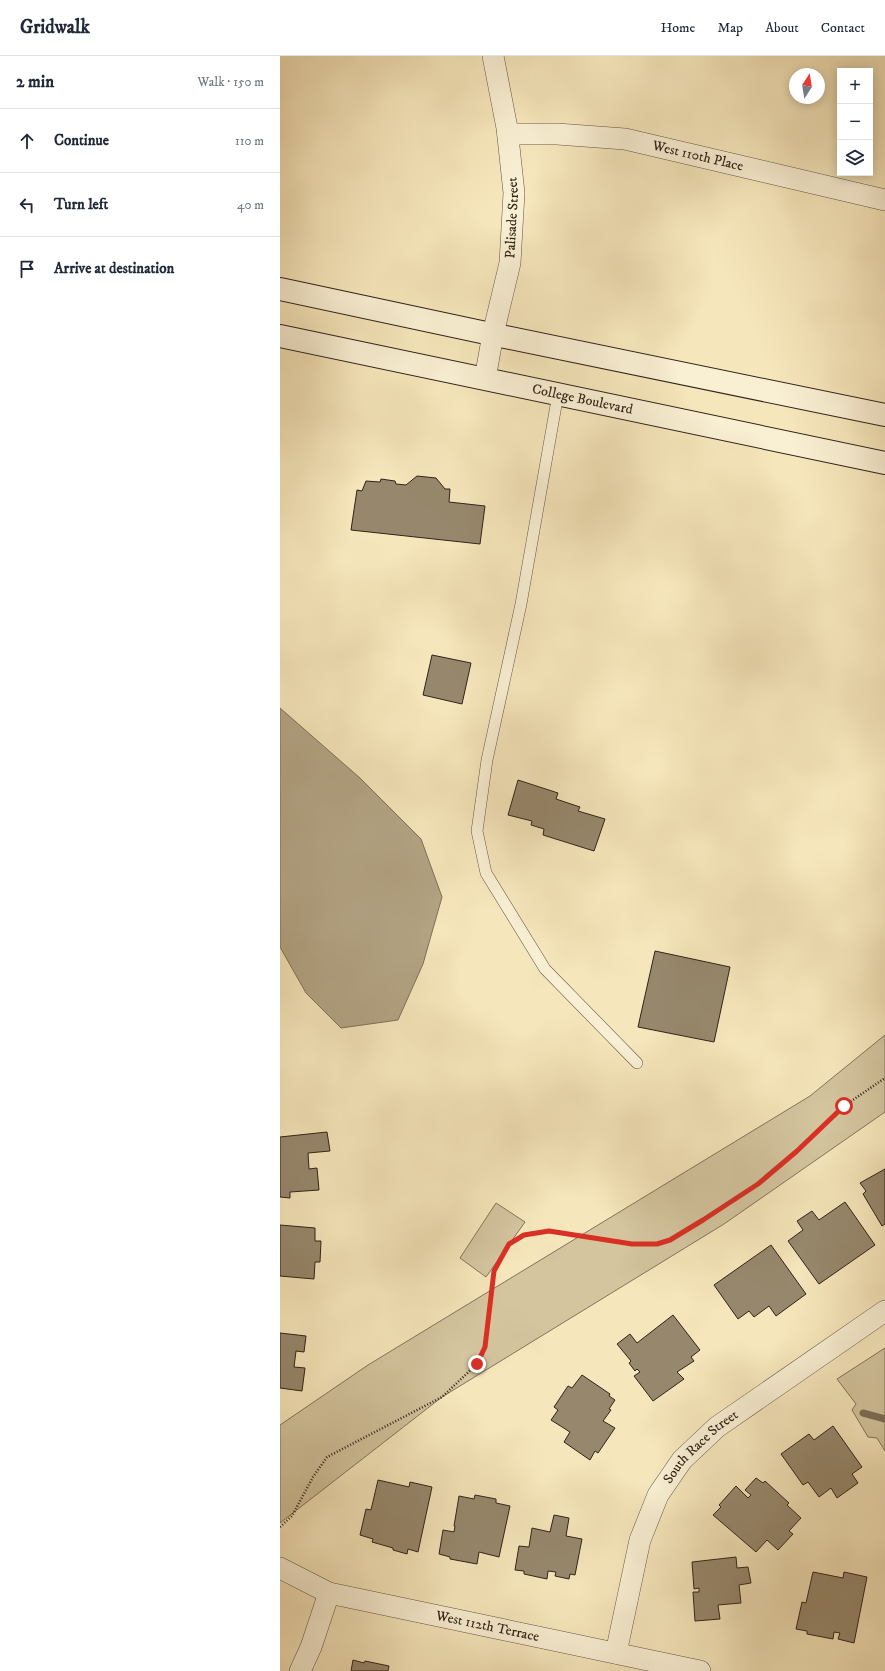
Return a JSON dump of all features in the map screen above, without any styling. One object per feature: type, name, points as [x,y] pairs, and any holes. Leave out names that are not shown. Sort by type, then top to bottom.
[{"type":"main road","points":[[280,289],[885,415]]},
{"type":"main road","name":"College Boulevard","points":[[280,336],[885,463]]},
{"type":"street","name":"Palisade Street","points":[[485,379],[510,255],[514,193],[508,134],[493,56]]},
{"type":"street","name":"West 110th Place","points":[[508,134],[557,134],[625,139],[885,200]]},
{"type":"street","name":"South Race Street","points":[[616,1653],[640,1540],[658,1495],[682,1460],[717,1427],[885,1311]]},
{"type":"street","name":"West 112th Terrace","points":[[280,1568],[329,1593],[700,1671]]},
{"type":"street","points":[[300,1671],[311,1647],[329,1593]]},
{"type":"lane","points":[[558,394],[521,604],[487,760],[477,831],[486,872],[545,969],[637,1063]]},
{"type":"path","points":[[280,1527],[292,1516],[313,1477],[327,1457],[442,1397],[477,1364],[485,1347],[494,1271],[509,1244],[524,1235],[549,1231],[632,1244],[657,1244],[670,1240],[758,1184],[797,1151],[844,1106],[885,1078]]},
{"type":"shaded area","points":[[280,708],[360,778],[421,839],[442,897],[423,964],[398,1020],[341,1028],[306,993],[280,947]]},
{"type":"shaded area","points":[[885,1035],[885,1112],[724,1224],[442,1397],[280,1523],[280,1425],[368,1365],[810,1096]]},
{"type":"shaded area","points":[[496,1203],[525,1222],[486,1277],[460,1258]]},
{"type":"shaded area","points":[[885,1348],[885,1451],[877,1438],[868,1437],[852,1410],[856,1404],[837,1379]]},
{"type":"building","points":[[417,476],[436,478],[445,489],[450,489],[449,502],[485,506],[480,544],[351,530],[357,490],[362,491],[366,481],[380,482],[381,479],[395,481],[396,484],[406,485]]},
{"type":"building","points":[[432,655],[471,663],[462,704],[423,695]]},
{"type":"building","points":[[518,780],[558,793],[556,799],[580,807],[578,811],[605,819],[594,851],[543,835],[544,829],[531,825],[532,821],[508,815]]},
{"type":"building","points":[[655,951],[730,967],[714,1042],[638,1027]]},
{"type":"building","points":[[327,1132],[330,1151],[308,1153],[309,1169],[317,1168],[319,1190],[290,1192],[290,1198],[280,1197],[280,1137]]},
{"type":"building","points":[[885,1169],[885,1224],[882,1226],[863,1194],[866,1191],[860,1183]]},
{"type":"building","points":[[845,1202],[875,1245],[819,1284],[788,1241],[803,1230],[797,1221],[812,1211],[819,1220]]},
{"type":"building","points":[[280,1225],[315,1228],[315,1241],[321,1241],[320,1262],[315,1262],[314,1279],[280,1276]]},
{"type":"building","points":[[771,1245],[806,1294],[776,1316],[769,1306],[754,1317],[749,1311],[738,1319],[714,1285]]},
{"type":"building","points":[[673,1315],[700,1350],[691,1357],[694,1361],[677,1372],[684,1379],[653,1401],[634,1376],[640,1372],[637,1369],[635,1371],[629,1363],[631,1361],[617,1344],[630,1334],[637,1343]]},
{"type":"building","points":[[280,1333],[306,1336],[304,1352],[296,1351],[294,1367],[305,1368],[302,1391],[280,1388]]},
{"type":"building","points":[[582,1375],[610,1394],[609,1396],[615,1400],[609,1409],[611,1410],[603,1421],[615,1428],[598,1453],[595,1451],[590,1460],[564,1442],[570,1432],[551,1420],[558,1410],[554,1407],[568,1386],[572,1388]]},
{"type":"building","points":[[833,1426],[862,1467],[852,1474],[858,1483],[837,1498],[831,1488],[819,1497],[808,1482],[803,1485],[781,1454],[809,1434],[814,1440]]},
{"type":"building","points":[[756,1478],[763,1483],[765,1481],[789,1503],[787,1505],[801,1518],[789,1531],[793,1534],[778,1550],[767,1540],[756,1552],[713,1515],[721,1507],[719,1505],[736,1486],[748,1498],[751,1495],[745,1490]]},
{"type":"building","points":[[378,1480],[409,1487],[410,1482],[432,1487],[418,1552],[408,1549],[407,1554],[393,1550],[393,1548],[372,1542],[373,1539],[360,1535],[366,1509],[371,1510]]},
{"type":"building","points":[[475,1495],[496,1499],[496,1503],[510,1506],[499,1557],[479,1552],[477,1564],[450,1559],[450,1557],[439,1554],[443,1530],[454,1532],[459,1496],[474,1499]]},
{"type":"building","points":[[554,1515],[569,1518],[566,1536],[582,1539],[575,1575],[570,1574],[569,1579],[555,1576],[556,1572],[548,1571],[547,1579],[524,1574],[524,1571],[515,1570],[519,1546],[529,1547],[532,1528],[550,1532]]},
{"type":"building","points":[[736,1557],[737,1568],[748,1567],[751,1583],[739,1585],[741,1603],[718,1605],[720,1619],[695,1621],[693,1592],[699,1592],[699,1588],[694,1589],[692,1562]]},
{"type":"building","points":[[813,1572],[843,1578],[844,1572],[867,1577],[854,1643],[838,1639],[840,1633],[834,1632],[833,1639],[807,1634],[807,1631],[796,1629],[802,1602],[806,1603]]},
{"type":"building","points":[[353,1660],[389,1666],[388,1671],[351,1671]]},
{"type":"waterway","points":[[863,1413],[885,1419]]},
{"type":"route","points":[[477,1364],[485,1347],[494,1271],[509,1244],[524,1235],[549,1231],[632,1244],[657,1244],[670,1240],[758,1184],[797,1151],[844,1106]]}]
